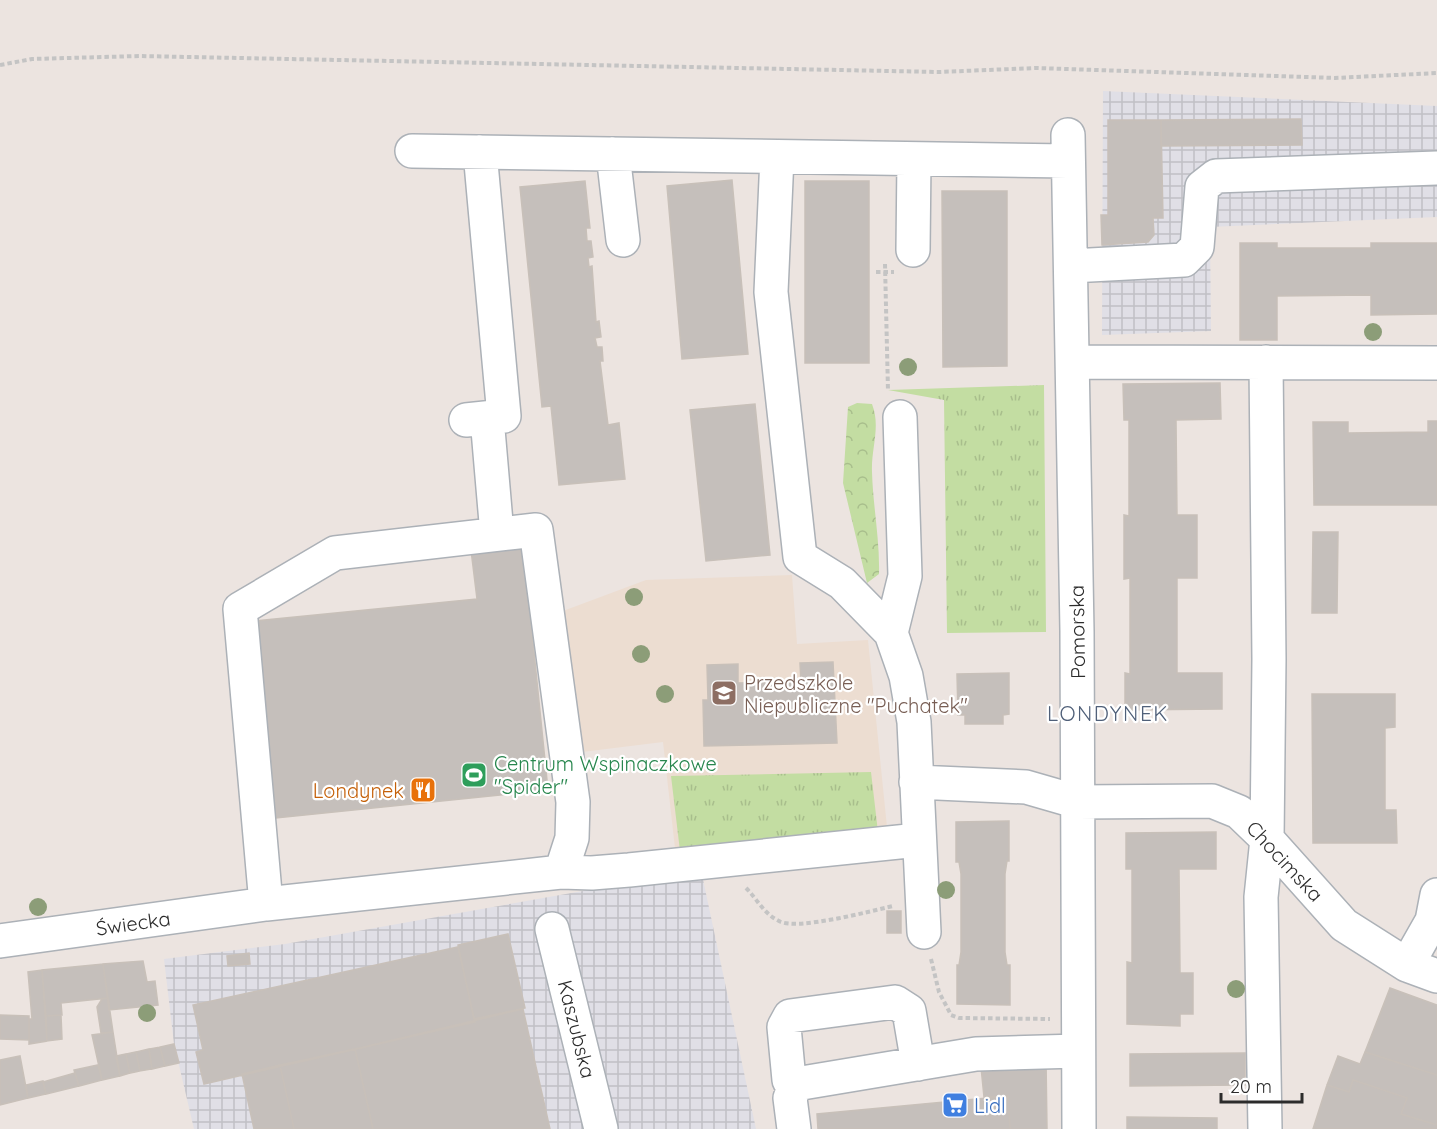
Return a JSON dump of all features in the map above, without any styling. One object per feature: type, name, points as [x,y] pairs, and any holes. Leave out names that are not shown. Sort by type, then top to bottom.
[{"type":"street","name":"Pomorska","points":[[914,159],[1068,148],[1078,802],[1079,1129]]},
{"type":"street","points":[[412,151],[914,159],[899,255]]},
{"type":"street","points":[[480,152],[504,416],[476,419],[497,534]]},
{"type":"street","points":[[613,154],[623,240]]},
{"type":"street","points":[[777,157],[771,292],[800,556],[842,583],[891,633],[906,676],[912,711],[924,918]]},
{"type":"street","points":[[1071,266],[1184,260],[1197,248],[1202,187],[1216,176],[1437,168]]},
{"type":"street","points":[[1073,362],[1437,363]]},
{"type":"street","points":[[1265,1129],[1261,897],[1267,838],[1269,659],[1266,362]]},
{"type":"street","points":[[891,633],[905,576],[894,404]]},
{"type":"street","points":[[267,904],[240,609],[335,553],[497,534],[536,530],[573,802],[572,838],[561,872]]},
{"type":"street","name":"Chocimska","points":[[916,782],[1026,787],[1078,802],[1212,801],[1239,812],[1267,838],[1344,925],[1422,970]]},
{"type":"street","name":"Świecka","points":[[0,941],[267,904],[375,892],[561,872],[592,873],[918,840]]},
{"type":"street","points":[[1422,970],[1437,895]]},
{"type":"street","name":"Kaszubska","points":[[552,929],[601,1129]]},
{"type":"street","points":[[918,1064],[909,1011],[896,1002],[790,1016],[783,1027],[789,1080],[796,1084],[918,1064],[976,1054],[1078,1051]]},
{"type":"street","points":[[794,1129],[790,1098],[796,1084]]},
{"type":"path","points":[[0,65],[32,59],[139,56],[939,72],[1036,68],[1335,78],[1437,73]]},
{"type":"path","points":[[894,404],[899,255]]},
{"type":"path","points":[[717,861],[753,895],[767,914],[781,923],[799,924],[905,903],[924,918],[939,992],[951,1015],[959,1018],[1051,1019]]},
{"type":"shaded area","points":[[1103,91],[1437,106],[1437,217],[1210,227],[1211,331],[1102,335]]},
{"type":"shaded area","name":"Przedszkole Niepubliczne \"Puchatek\"","points":[[792,575],[797,644],[868,640],[888,837],[676,857],[663,742],[582,752],[563,611],[646,580]]},
{"type":"shaded area","points":[[701,870],[756,1129],[194,1129],[174,1044],[164,959],[285,944]]},
{"type":"green space","points":[[1044,385],[1046,632],[947,633],[944,400],[888,390]]},
{"type":"green space","points":[[857,403],[872,404],[876,421],[872,472],[879,574],[867,583],[843,483],[848,407]]},
{"type":"green space","points":[[871,772],[878,832],[680,851],[671,776]]},
{"type":"building","points":[[1301,119],[1302,145],[1161,146],[1161,120]]},
{"type":"building","points":[[1108,120],[1161,120],[1163,218],[1153,218],[1154,235],[1148,242],[1102,245],[1101,215],[1108,215]]},
{"type":"building","points":[[732,180],[748,354],[682,359],[667,186]]},
{"type":"building","points":[[585,181],[590,228],[586,228],[587,241],[591,241],[593,257],[588,258],[589,267],[592,266],[596,322],[599,321],[601,337],[595,338],[597,347],[602,347],[603,361],[600,361],[608,425],[619,423],[625,479],[559,485],[551,406],[542,407],[520,187]]},
{"type":"building","points":[[805,181],[869,181],[869,363],[805,363]]},
{"type":"building","points":[[942,191],[1007,191],[1007,366],[943,367]]},
{"type":"building","points":[[1240,243],[1277,243],[1277,248],[1371,248],[1371,243],[1437,243],[1437,314],[1371,315],[1371,295],[1277,296],[1277,340],[1240,340]]},
{"type":"building","points":[[1220,383],[1221,419],[1176,420],[1177,515],[1197,515],[1197,578],[1177,578],[1177,673],[1222,673],[1222,709],[1125,710],[1125,673],[1130,674],[1130,578],[1124,579],[1124,515],[1129,516],[1129,420],[1124,420],[1123,384]]},
{"type":"building","points":[[755,404],[770,555],[706,561],[690,410]]},
{"type":"building","points":[[1428,421],[1437,421],[1437,505],[1314,505],[1313,422],[1348,422],[1348,433],[1428,432]]},
{"type":"building","points":[[1313,532],[1338,532],[1337,613],[1312,613]]},
{"type":"building","points":[[523,544],[548,790],[276,818],[255,621],[477,599],[471,550]]},
{"type":"building","points":[[833,662],[837,743],[704,746],[703,700],[708,700],[707,665],[738,664],[738,683],[801,682],[800,663]]},
{"type":"building","points":[[1009,673],[1009,714],[1003,715],[1003,724],[965,724],[965,715],[958,715],[957,674]]},
{"type":"building","points":[[1312,694],[1395,694],[1395,727],[1385,728],[1385,810],[1396,810],[1397,843],[1313,843]]},
{"type":"building","points":[[1009,821],[1009,861],[1007,861],[1005,874],[1005,952],[1007,965],[1010,965],[1010,1005],[957,1004],[957,965],[959,965],[961,952],[961,874],[959,862],[956,862],[956,822]]},
{"type":"building","points":[[1216,832],[1216,869],[1179,869],[1180,973],[1193,973],[1193,1014],[1180,1014],[1180,1026],[1127,1024],[1127,962],[1132,963],[1132,869],[1126,869],[1126,833]]},
{"type":"building","points":[[887,911],[901,911],[901,933],[887,933]]},
{"type":"building","points":[[508,934],[525,1008],[474,1019],[458,945]]},
{"type":"building","points":[[458,947],[475,1022],[204,1084],[196,1052],[203,1050],[193,1005]]},
{"type":"building","points":[[249,953],[250,964],[228,966],[227,956]]},
{"type":"building","points":[[143,961],[147,982],[155,981],[158,1005],[109,1010],[103,964]]},
{"type":"building","points":[[103,964],[108,998],[61,1003],[62,1015],[46,1016],[42,970]]},
{"type":"building","points":[[42,970],[47,1041],[29,1044],[29,1019],[32,1019],[28,972]]},
{"type":"building","points":[[1390,988],[1437,1005],[1437,1075],[1365,1052]]},
{"type":"building","points":[[108,998],[113,1032],[101,1033],[97,1007],[102,999]]},
{"type":"building","points":[[523,1009],[550,1129],[373,1129],[355,1049]]},
{"type":"building","points":[[0,1015],[29,1016],[29,1040],[0,1039]]},
{"type":"building","points":[[61,1015],[62,1039],[47,1041],[46,1016]]},
{"type":"building","points":[[113,1032],[120,1076],[102,1080],[92,1035]]},
{"type":"building","points":[[174,1044],[179,1063],[165,1066],[160,1047]]},
{"type":"building","points":[[160,1047],[165,1066],[152,1069],[149,1049]]},
{"type":"building","points":[[149,1049],[152,1069],[140,1071],[136,1052]]},
{"type":"building","points":[[355,1049],[373,1129],[294,1129],[280,1065]]},
{"type":"building","points":[[136,1052],[140,1071],[130,1073],[126,1054]]},
{"type":"building","points":[[1365,1052],[1437,1075],[1437,1125],[1401,1114],[1407,1098],[1353,1080],[1349,1092],[1327,1085],[1338,1056],[1360,1064]]},
{"type":"building","points":[[1245,1053],[1245,1085],[1130,1086],[1130,1054]]},
{"type":"building","points":[[126,1054],[130,1073],[120,1076],[116,1056]]},
{"type":"building","points":[[20,1056],[28,1098],[0,1105],[0,1060]]},
{"type":"building","points":[[1046,1060],[1047,1129],[1010,1129],[1008,1096],[984,1097],[981,1067]]},
{"type":"building","points":[[98,1065],[102,1080],[79,1086],[74,1070]]},
{"type":"building","points":[[280,1065],[294,1129],[254,1129],[242,1074]]},
{"type":"building","points":[[75,1073],[79,1086],[46,1094],[43,1082]]},
{"type":"building","points":[[1353,1080],[1407,1098],[1401,1114],[1437,1125],[1437,1129],[1313,1129],[1327,1085],[1349,1092]]},
{"type":"building","points":[[43,1081],[46,1094],[28,1098],[26,1085]]},
{"type":"building","name":"Lidl","points":[[1008,1096],[1010,1129],[818,1129],[817,1114]]},
{"type":"building","points":[[1127,1117],[1217,1118],[1217,1129],[1127,1129]]},
{"type":"place","name":"Przedszkole Niepubliczne \"Puchatek\"","points":[[724,693]]},
{"type":"place","name":"Centrum Wspinaczkowe \"Spider\"","points":[[474,775]]},
{"type":"place","name":"Londynek","points":[[423,790]]},
{"type":"place","name":"Lidl","points":[[955,1105]]},
{"type":"district","name":"LONDYNEK","points":[[1108,713]]}]
